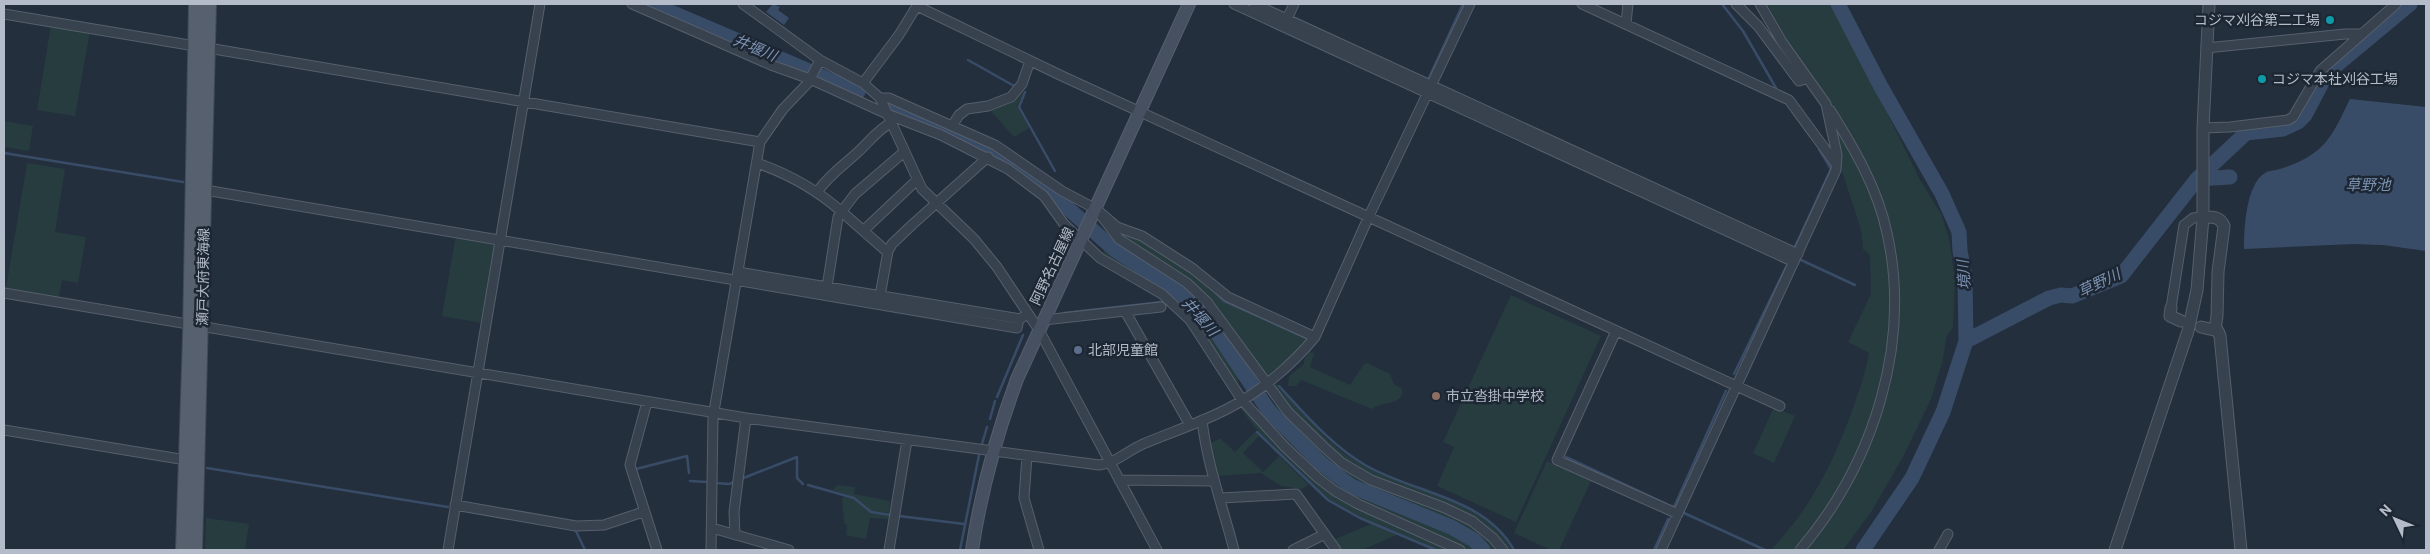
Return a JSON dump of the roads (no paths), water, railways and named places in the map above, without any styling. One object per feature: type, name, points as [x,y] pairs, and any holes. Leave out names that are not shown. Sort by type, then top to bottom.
[{"type":"main road","name":"瀬戸大府東海線","points":[[183,550],[186,460],[205,190],[202,47],[196,4]]},
{"type":"main road","name":"瀬戸大府東海線","points":[[195,550],[196,325],[202,47],[209,4]]},
{"type":"main road","name":"阿野名古屋線","points":[[972,550],[992,452],[1017,380],[1190,4]]},
{"type":"street","points":[[448,550],[540,4]]},
{"type":"street","points":[[632,4],[771,65],[815,71],[863,83],[880,98],[922,189],[986,253],[1028,314],[1041,325],[1110,464],[1157,550]]},
{"type":"street","points":[[743,4],[815,71],[889,118],[941,135],[988,157],[1023,179],[1044,196],[1064,224],[1100,258],[1162,294],[1190,320],[1243,399],[1285,447],[1335,491],[1358,504],[1460,550]]},
{"type":"street","points":[[1234,4],[1429,89],[1796,258]]},
{"type":"street","points":[[1254,4],[1429,89]]},
{"type":"street","points":[[1287,19],[1294,4]]},
{"type":"street","points":[[4,293],[746,418],[992,452],[1099,465],[1110,464],[1141,445],[1202,420],[1243,399],[1266,383],[1303,352],[1315,337],[1369,216],[1470,4]]},
{"type":"street","points":[[1582,4],[1789,100],[1836,164]]},
{"type":"street","points":[[1626,24],[1628,4]]},
{"type":"street","points":[[1736,4],[1758,26],[1799,80],[1808,78]]},
{"type":"street","points":[[1760,4],[1826,104],[1868,177],[1887,232],[1893,268],[1890,363],[1880,406],[1864,447],[1828,514],[1800,550]]},
{"type":"street","points":[[2115,550],[2188,331],[2197,290],[2203,217],[2203,128],[2209,4]]},
{"type":"street","points":[[2203,128],[2230,127],[2288,120],[2293,117],[2320,71],[2396,4]]},
{"type":"street","points":[[863,83],[899,35],[917,5],[1139,112],[1780,406]]},
{"type":"street","points":[[4,14],[760,142]]},
{"type":"street","points":[[2206,48],[2360,34]]},
{"type":"street","points":[[952,126],[959,115],[967,109],[988,106],[1011,97],[1022,84],[1030,61]]},
{"type":"street","points":[[711,550],[714,412],[760,142],[783,109],[815,71]]},
{"type":"street","points":[[880,98],[889,98],[995,145],[1118,227],[1142,236],[1192,268],[1228,297],[1315,337]]},
{"type":"street","points":[[1661,550],[1836,170],[1837,155],[1826,104]]},
{"type":"street","points":[[818,191],[835,171],[858,152],[883,127],[889,118]]},
{"type":"street","points":[[827,287],[838,217],[855,194],[904,152]]},
{"type":"street","points":[[880,296],[888,250],[892,244],[988,157]]},
{"type":"street","points":[[757,163],[778,169],[794,180],[799,180],[818,191],[864,230],[884,250],[888,250]]},
{"type":"street","points":[[864,230],[917,180]]},
{"type":"street","points":[[205,190],[500,240],[738,276],[827,287],[1019,319],[1028,314]]},
{"type":"street","points":[[1095,211],[1119,239],[1162,265],[1187,283],[1207,302],[1288,412],[1342,463],[1371,480],[1446,508],[1472,521],[1493,538],[1503,550]]},
{"type":"street","points":[[2181,321],[2170,316],[2184,225],[2192,218],[2220,219],[2224,226],[2218,272],[2218,316],[2215,330]]},
{"type":"street","points":[[738,276],[1017,328],[1019,319]]},
{"type":"street","points":[[1041,325],[1161,306]]},
{"type":"street","points":[[1125,311],[1190,425]]},
{"type":"street","points":[[2201,327],[2215,330],[2220,336],[2241,550]]},
{"type":"street","points":[[1616,331],[1557,460],[1678,514]]},
{"type":"street","points":[[647,402],[630,466],[656,550]]},
{"type":"street","points":[[735,535],[734,512],[746,418]]},
{"type":"street","points":[[1202,420],[1205,444],[1214,481],[1234,550]]},
{"type":"street","points":[[4,430],[186,460]]},
{"type":"street","points":[[888,550],[907,440]]},
{"type":"street","points":[[1027,456],[1024,498],[1039,550]]},
{"type":"street","points":[[1119,480],[1214,481]]},
{"type":"street","points":[[1220,498],[1296,494],[1336,550]]},
{"type":"street","points":[[455,505],[576,526],[604,525],[644,512]]},
{"type":"street","points":[[712,528],[789,550]]},
{"type":"street","points":[[1293,550],[1325,534]]},
{"type":"street","points":[[1939,550],[1948,534]]},
{"type":"water","points":[[773,4],[780,7],[778,10],[789,18],[784,25],[766,12]]},
{"type":"water","name":"草野池","points":[[2350,99],[2426,107],[2426,251],[2383,245],[2353,244],[2244,249],[2247,208],[2254,187],[2259,179],[2266,172],[2278,170],[2296,163],[2318,150],[2334,130]]},
{"type":"waterway","name":"井堰川","points":[[652,4],[858,92]]},
{"type":"waterway","points":[[1428,80],[1463,4]]},
{"type":"waterway","points":[[1722,4],[1743,31],[1776,88]]},
{"type":"waterway","name":"境川","points":[[1838,4],[1880,85],[1942,194],[1959,232],[1960,251],[1965,277],[1966,341],[1943,412],[1912,478],[1863,550]]},
{"type":"waterway","name":"草野川","points":[[1966,341],[2049,298],[2061,295],[2072,296],[2121,276],[2197,179],[2246,133],[2283,129],[2298,122],[2305,115],[2325,77],[2333,68],[2410,4]]},
{"type":"waterway","points":[[968,60],[1016,87]]},
{"type":"waterway","points":[[1025,92],[1019,107],[1055,171]]},
{"type":"waterway","name":"井堰川","points":[[892,107],[987,148],[1035,179],[1115,250],[1175,289],[1188,300],[1213,327],[1269,411],[1322,464],[1351,486],[1451,527],[1474,540],[1483,550]]},
{"type":"waterway","points":[[1790,108],[1810,136]]},
{"type":"waterway","points":[[1794,249],[1831,169],[1819,149]]},
{"type":"waterway","points":[[4,153],[183,182]]},
{"type":"waterway","name":"草野川","points":[[2197,179],[2230,177]]},
{"type":"waterway","points":[[1636,184],[1791,256]]},
{"type":"waterway","points":[[1801,260],[1855,285]]},
{"type":"waterway","points":[[1734,374],[1788,263]]},
{"type":"waterway","name":"井堰川","points":[[1170,294],[1175,289]]},
{"type":"waterway","points":[[1213,290],[1224,301],[1306,338]]},
{"type":"waterway","points":[[1064,313],[1162,302]]},
{"type":"waterway","points":[[997,397],[1023,335]]},
{"type":"waterway","points":[[1279,386],[1319,429],[1341,449],[1384,475],[1447,498],[1485,518],[1501,532],[1514,550]]},
{"type":"waterway","points":[[1671,506],[1674,507],[1726,391]]},
{"type":"waterway","points":[[990,419],[995,401]]},
{"type":"waterway","points":[[982,444],[987,427]]},
{"type":"waterway","points":[[1257,432],[1328,500],[1360,518],[1436,550]]},
{"type":"waterway","points":[[960,550],[979,455]]},
{"type":"waterway","points":[[636,469],[687,456],[689,473]]},
{"type":"waterway","points":[[741,479],[797,457],[797,478],[803,484]]},
{"type":"waterway","points":[[1566,457],[1666,504]]},
{"type":"waterway","points":[[207,468],[448,507]]},
{"type":"waterway","points":[[690,481],[707,482]]},
{"type":"waterway","points":[[716,483],[729,484],[734,482]]},
{"type":"waterway","points":[[808,485],[854,498],[871,512],[891,515]]},
{"type":"waterway","points":[[1684,513],[1765,550]]},
{"type":"waterway","points":[[899,516],[964,524]]},
{"type":"waterway","points":[[1654,550],[1668,519]]},
{"type":"waterway","points":[[575,529],[585,550]]},
{"type":"place","name":"コジマ刈谷第二工場","points":[[2330,20]]},
{"type":"place","name":"コジマ本社刈谷工場","points":[[2262,79]]},
{"type":"place","name":"北部児童館","points":[[1078,350]]},
{"type":"place","name":"市立沓掛中学校","points":[[1436,396]]}]
